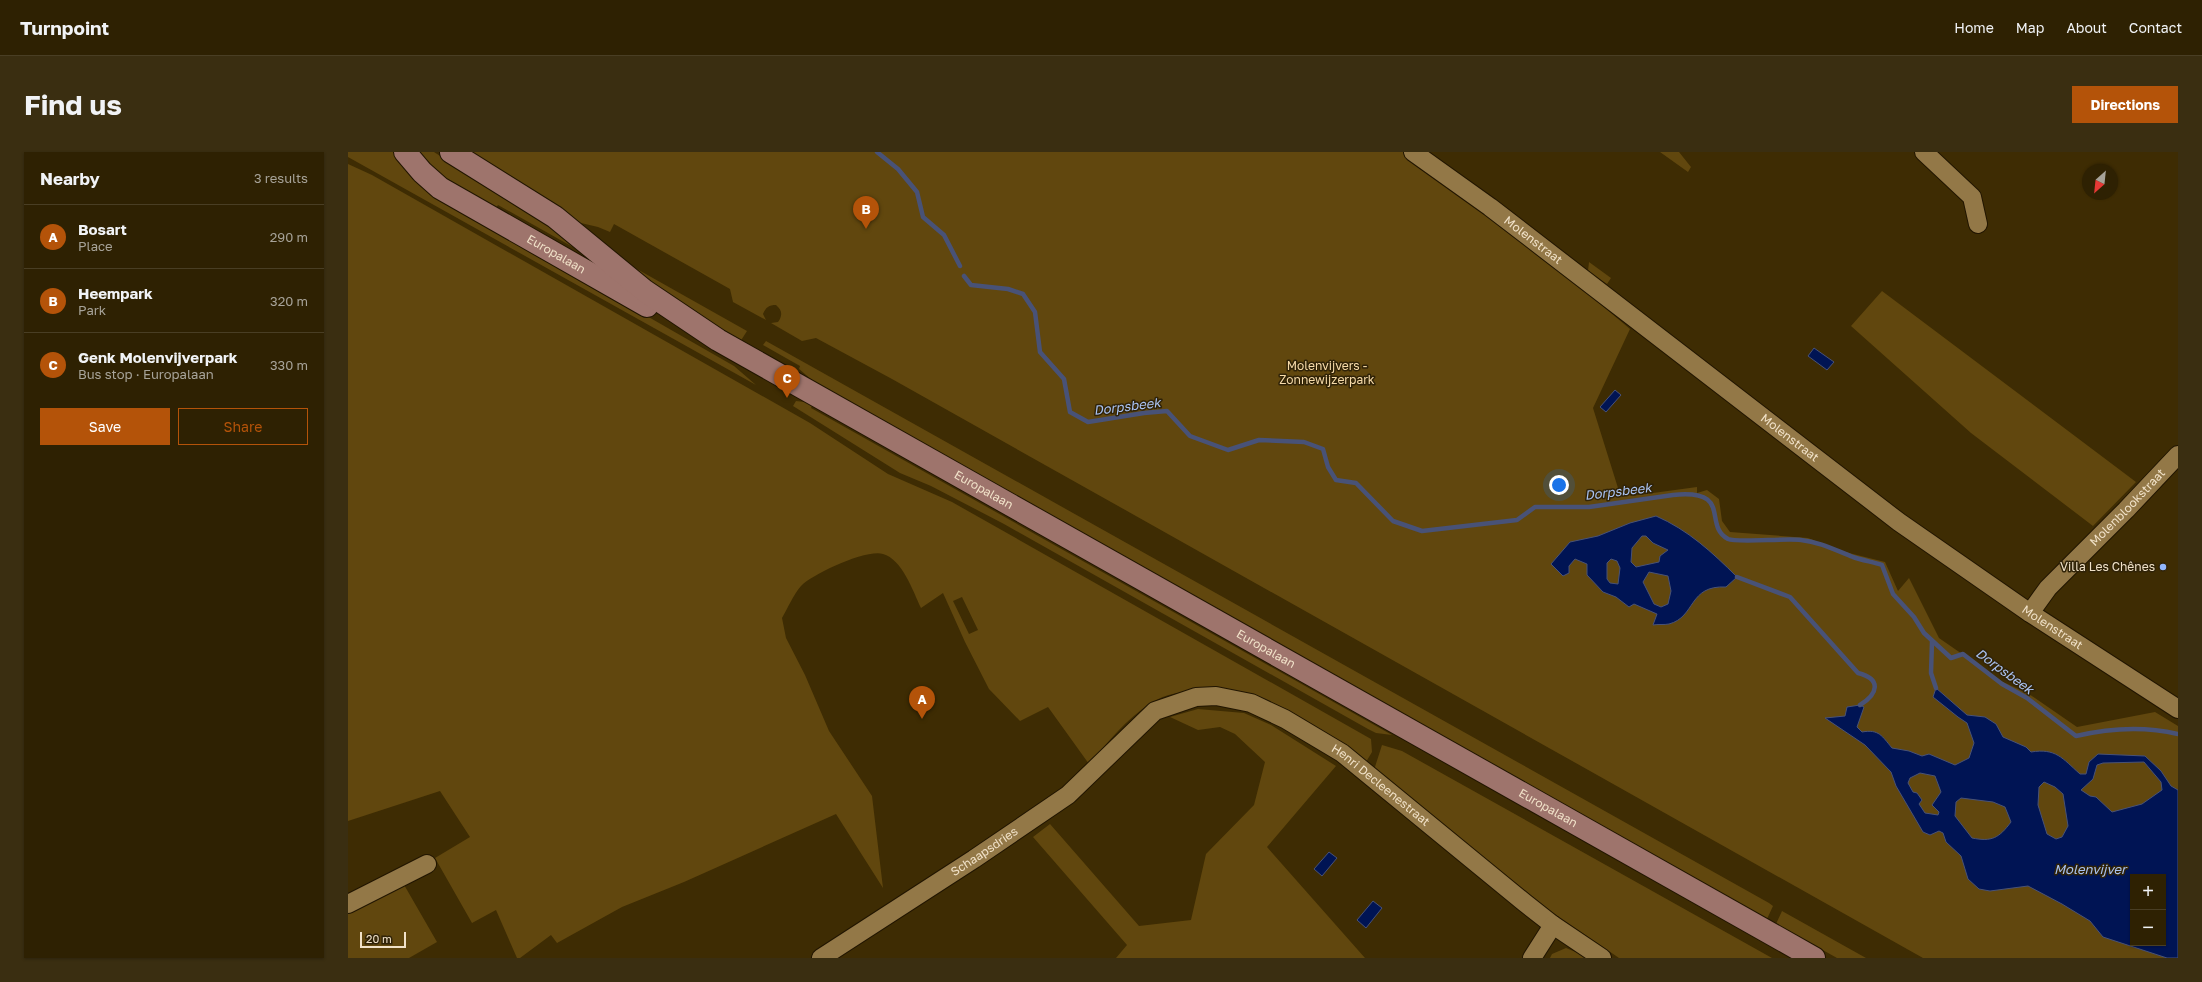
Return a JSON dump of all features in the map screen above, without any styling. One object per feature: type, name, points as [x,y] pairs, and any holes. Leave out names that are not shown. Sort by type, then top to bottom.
[{"type":"main road","name":"Europalaan","points":[[405,152],[422,172],[440,188],[685,328],[718,340]]},
{"type":"main road","name":"Europalaan","points":[[451,152],[555,217],[645,291],[718,340],[1814,958]]},
{"type":"street","name":"Molenstraat","points":[[1413,152],[1490,207],[1899,522],[2030,613],[2178,709]]},
{"type":"street","points":[[1924,152],[1972,197],[1978,224]]},
{"type":"street","name":"Molenblookstraat","points":[[2030,613],[2048,588],[2126,510],[2178,455]]},
{"type":"street","name":"Henri Decleenestraat","points":[[1134,729],[1155,711],[1196,697],[1216,696],[1251,703],[1285,719],[1342,753],[1553,925],[1602,958]]},
{"type":"street","name":"Schaapsdries","points":[[820,958],[974,859],[1068,795],[1105,762],[1134,729]]},
{"type":"street","points":[[348,904],[427,864]]},
{"type":"street","points":[[1532,958],[1553,925]]},
{"type":"green space","points":[[348,152],[397,152],[598,288],[734,366],[756,385],[348,157]]},
{"type":"green space","points":[[413,152],[434,152],[482,183],[546,218],[587,255],[498,205],[494,211],[448,184]]},
{"type":"green space","name":"Molenvijvers - Zonnewijzerpark","points":[[469,152],[1403,152],[1549,261],[1630,329],[1593,408],[1618,488],[1631,496],[1697,487],[1697,493],[1707,490],[1719,499],[1722,521],[1730,532],[1808,538],[1841,551],[1885,562],[1898,591],[1909,578],[1939,638],[2001,681],[2029,694],[2077,727],[2155,712],[2178,726],[2178,958],[1923,958],[892,379],[816,338],[802,341],[771,323],[778,322],[781,317],[781,311],[776,305],[770,306],[765,310],[763,314],[766,320],[733,302],[730,289],[614,224],[610,232],[598,227],[568,220]]},
{"type":"green space","points":[[1660,152],[1679,152],[1691,167],[1688,172]]},
{"type":"green space","points":[[348,164],[372,175],[810,423],[888,474],[952,502],[1371,739],[1372,752],[1366,762],[1317,727],[1282,707],[1245,693],[1218,689],[1174,694],[1162,697],[1151,703],[1133,716],[1110,739],[1089,764],[1048,707],[1020,721],[989,689],[965,642],[943,593],[921,608],[906,576],[896,562],[883,554],[875,553],[840,564],[816,575],[807,581],[796,593],[782,618],[786,638],[805,675],[829,731],[872,796],[883,888],[836,814],[684,882],[622,907],[557,943],[551,935],[520,958],[517,958],[496,910],[472,923],[435,858],[470,837],[440,791],[348,821]],"holes":[[[962,597],[978,630],[969,634],[953,601]]]},
{"type":"green space","points":[[596,246],[747,331],[740,342],[672,303]]},
{"type":"green space","points":[[1589,262],[1611,278],[1607,284],[1588,271]]},
{"type":"green space","points":[[1882,291],[2136,482],[2093,526],[1971,433],[1851,326]]},
{"type":"green space","points":[[766,341],[1769,903],[1773,906],[1767,919],[819,386],[799,369],[800,366],[763,345]]},
{"type":"green space","points":[[796,401],[813,403],[811,408],[1392,735],[1376,733],[1368,729],[1004,524],[931,486],[900,473],[793,406]]},
{"type":"green space","points":[[1198,709],[1244,713],[1271,725],[1336,766],[1267,847],[1365,958],[1116,958],[1127,945],[1033,837],[1050,824],[1139,926],[1191,920],[1206,854],[1254,805],[1265,762],[1235,734],[1220,727],[1198,730],[1170,717]]},
{"type":"green space","points":[[1382,745],[1402,751],[1772,958],[1619,958],[1552,912],[1374,770]]},
{"type":"green space","points":[[403,883],[437,942],[409,958],[348,958],[348,914]]},
{"type":"green space","points":[[1782,911],[1866,958],[1837,958],[1776,924]]},
{"type":"green space","points":[[1566,948],[1590,958],[1550,958],[1552,954]]},
{"type":"water","points":[[1814,348],[1834,362],[1827,370],[1808,356]]},
{"type":"water","points":[[1615,390],[1621,395],[1606,412],[1600,407]]},
{"type":"water","points":[[1656,516],[1668,522],[1699,542],[1737,577],[1726,587],[1714,588],[1705,591],[1698,596],[1684,615],[1678,620],[1669,624],[1653,625],[1657,614],[1634,604],[1629,607],[1616,597],[1603,592],[1587,575],[1587,564],[1575,559],[1569,566],[1569,573],[1563,576],[1551,564],[1570,542],[1598,536],[1630,523]],"holes":[[[1642,536],[1646,536],[1653,543],[1668,550],[1660,556],[1659,562],[1636,567],[1631,562],[1632,548]],[[1611,559],[1617,561],[1620,568],[1618,584],[1610,583],[1607,579],[1607,563]],[[1649,572],[1668,576],[1671,591],[1668,604],[1661,607],[1654,604],[1643,582]]]},
{"type":"water","name":"Molenvijver","points":[[1936,688],[1967,715],[1985,717],[1996,724],[2003,737],[2026,747],[2031,752],[2040,751],[2053,753],[2063,759],[2080,774],[2086,774],[2089,762],[2098,754],[2145,756],[2161,771],[2171,786],[2178,790],[2178,958],[2167,958],[2130,946],[2166,946],[2166,874],[2130,874],[2130,946],[2103,937],[2090,921],[2028,886],[1990,891],[1979,889],[1968,879],[1961,856],[1946,842],[1943,833],[1939,831],[1930,835],[1923,832],[1896,786],[1891,772],[1865,745],[1825,718],[1845,716],[1847,707],[1860,705],[1864,707],[1857,727],[1862,732],[1868,731],[1880,734],[1892,748],[1909,751],[1922,756],[1929,754],[1955,765],[1969,758],[1974,743],[1967,723],[1933,697]],"holes":[[[2144,762],[2161,782],[2162,790],[2142,804],[2112,812],[2096,797],[2090,796],[2081,790],[2093,779],[2097,765],[2103,763]],[[1920,773],[1935,776],[1941,792],[1932,805],[1939,812],[1938,815],[1925,813],[1919,804],[1922,800],[1917,793],[1913,792],[1908,783],[1910,778]],[[2044,782],[2055,787],[2063,794],[2068,826],[2062,837],[2056,839],[2047,834],[2038,805],[2039,787]],[[1961,798],[1993,802],[2005,807],[2011,822],[2003,832],[1994,838],[1972,838],[1955,816],[1956,802]]]},
{"type":"water","points":[[1329,852],[1337,858],[1322,876],[1314,869]]},
{"type":"water","points":[[1373,901],[1382,908],[1366,928],[1357,920]]},
{"type":"waterway","name":"Dorpsbeek","points":[[877,152],[898,169],[917,192],[923,217],[944,235],[960,266]]},
{"type":"waterway","name":"Dorpsbeek","points":[[964,276],[971,285],[1008,289],[1023,294],[1035,312],[1040,352],[1064,379],[1070,412],[1088,422],[1167,411],[1190,436],[1228,450],[1259,440],[1304,442],[1323,449],[1328,467],[1336,480],[1356,483],[1393,521],[1422,531],[1517,520],[1535,507],[1589,507],[1673,495],[1692,495],[1704,497],[1714,510],[1717,525],[1721,533],[1728,539],[1741,541],[1808,541],[1853,557],[1882,565],[1893,594],[1914,617],[1924,633],[1951,658],[1963,654],[2002,684],[2027,698],[2076,736],[2102,731],[2127,729],[2165,731],[2178,734]]},
{"type":"waterway","points":[[1737,577],[1790,597],[1858,673],[1871,679],[1875,687],[1874,692],[1860,705]]},
{"type":"waterway","points":[[1932,641],[1931,673],[1936,688]]},
{"type":"place","name":"Heempark","points":[[866,229]]},
{"type":"place","name":"Genk Molenvijverpark","points":[[787,398]]},
{"type":"place","name":"Villa Les Chênes","points":[[2163,567]]},
{"type":"place","name":"Bosart","points":[[922,719]]}]
